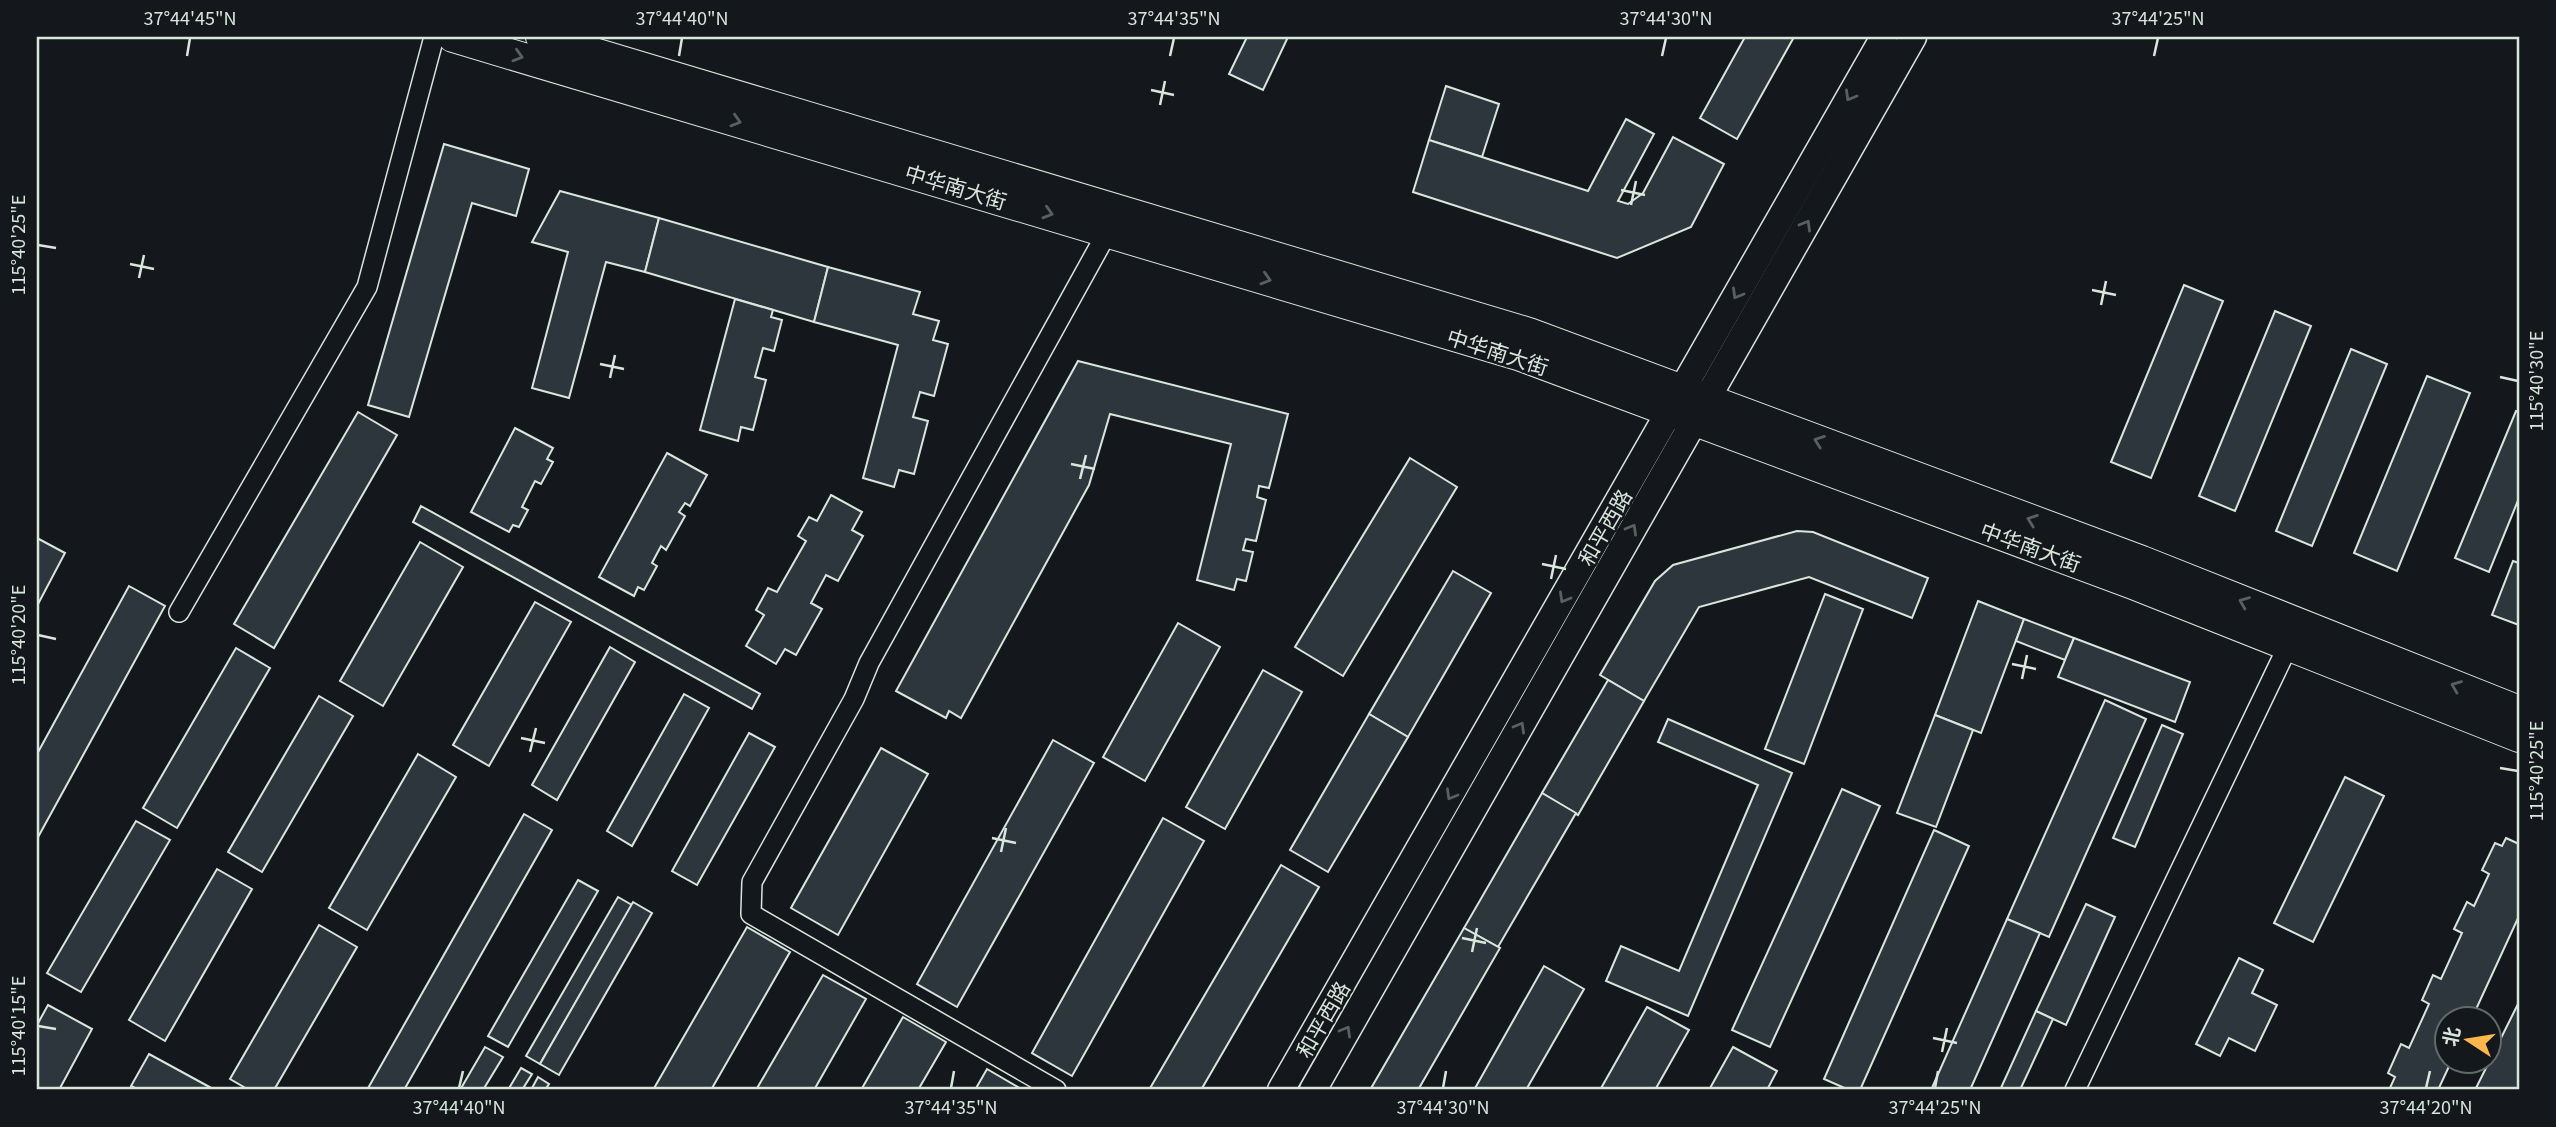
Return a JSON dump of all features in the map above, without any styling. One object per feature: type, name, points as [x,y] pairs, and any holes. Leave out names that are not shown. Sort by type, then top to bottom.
[{"type":"main road","name":"中华南大街","points":[[453,37],[1688,405],[2129,557],[2519,711]]},
{"type":"main road","name":"中华南大街","points":[[541,37],[1529,333],[1688,405],[2519,737]]},
{"type":"main road","name":"和平西路","points":[[1313,1090],[1688,405],[1884,37]]},
{"type":"main road","name":"和平西路","points":[[1281,1090],[1688,405],[1913,37]]},
{"type":"street","points":[[179,612],[367,287],[435,37]]},
{"type":"street","points":[[1056,1090],[751,914],[752,882],[854,699],[875,652],[1108,231]]},
{"type":"street","points":[[2075,1090],[2288,646]]},
{"type":"building","points":[[1247,37],[1288,37],[1263,90],[1229,74]]},
{"type":"building","points":[[1745,37],[1794,37],[1737,139],[1700,118]]},
{"type":"building","points":[[1446,86],[1499,104],[1482,157],[1429,140]]},
{"type":"building","points":[[1626,119],[1654,134],[1618,201],[1628,204],[1643,193],[1673,137],[1724,164],[1691,227],[1617,258],[1413,192],[1429,140],[1588,191]]},
{"type":"building","points":[[444,144],[529,169],[516,216],[472,203],[409,417],[368,405]]},
{"type":"building","points":[[560,191],[659,218],[645,272],[606,262],[569,398],[532,388],[568,252],[532,242]]},
{"type":"building","points":[[659,218],[828,267],[814,322],[645,272]]},
{"type":"building","points":[[828,267],[920,292],[913,314],[939,321],[933,340],[948,344],[934,396],[920,392],[913,417],[928,421],[914,474],[899,470],[894,487],[863,478],[898,345],[814,322]]},
{"type":"building","points":[[2184,285],[2223,301],[2151,478],[2111,462]]},
{"type":"building","points":[[735,299],[773,310],[771,317],[782,320],[774,351],[763,348],[755,377],[766,380],[753,430],[741,427],[738,441],[700,430]]},
{"type":"building","points":[[2275,311],[2311,326],[2235,511],[2199,496]]},
{"type":"building","points":[[2351,349],[2387,364],[2312,546],[2276,531]]},
{"type":"building","points":[[1078,361],[1288,414],[1269,488],[1259,486],[1257,497],[1266,500],[1256,541],[1246,539],[1243,550],[1253,552],[1246,581],[1237,579],[1234,590],[1197,580],[1231,444],[1110,414],[1089,485],[961,718],[949,711],[946,718],[896,691]]},
{"type":"building","points":[[2427,376],[2470,393],[2397,571],[2354,553]]},
{"type":"building","points":[[2516,411],[2519,412],[2519,498],[2489,572],[2455,558]]},
{"type":"building","points":[[358,412],[397,435],[274,648],[234,624]]},
{"type":"building","points":[[515,428],[553,448],[547,459],[553,462],[541,484],[535,481],[522,507],[528,510],[519,527],[513,525],[509,532],[471,512]]},
{"type":"building","points":[[667,453],[707,475],[690,506],[685,503],[679,512],[685,516],[666,550],[661,546],[652,563],[657,566],[644,590],[638,587],[634,596],[599,577]]},
{"type":"building","points":[[1410,458],[1457,487],[1343,676],[1295,647]]},
{"type":"building","points":[[831,495],[862,512],[852,530],[863,536],[838,581],[826,575],[811,603],[822,609],[796,655],[785,649],[776,664],[746,646],[764,615],[756,610],[768,588],[777,592],[806,541],[798,536],[809,517],[817,521]]},
{"type":"building","points":[[421,506],[760,694],[752,709],[413,522]]},
{"type":"building","points":[[1797,531],[1813,532],[1928,578],[1912,618],[1809,577],[1699,607],[1644,701],[1600,675],[1655,581],[1673,565]]},
{"type":"building","points":[[37,538],[65,553],[37,606]]},
{"type":"building","points":[[420,542],[463,567],[383,706],[340,681]]},
{"type":"building","points":[[2513,561],[2519,563],[2519,625],[2492,615]]},
{"type":"building","points":[[1453,571],[1491,593],[1408,737],[1369,714]]},
{"type":"building","points":[[129,586],[165,606],[37,839],[37,754]]},
{"type":"building","points":[[1825,594],[1863,609],[1804,764],[1765,749]]},
{"type":"building","points":[[1978,601],[2024,619],[1981,733],[1935,715]]},
{"type":"building","points":[[535,602],[571,622],[489,766],[453,745]]},
{"type":"building","points":[[2024,619],[2074,638],[2065,660],[2016,641]]},
{"type":"building","points":[[1178,623],[1220,647],[1145,781],[1103,757]]},
{"type":"building","points":[[2074,638],[2190,682],[2175,722],[2058,677]]},
{"type":"building","points":[[610,647],[635,662],[557,800],[532,785]]},
{"type":"building","points":[[236,648],[270,668],[177,828],[143,808]]},
{"type":"building","points":[[1263,670],[1302,692],[1225,829],[1186,807]]},
{"type":"building","points":[[1608,680],[1644,701],[1578,815],[1542,793]]},
{"type":"building","points":[[684,694],[709,708],[632,846],[607,831]]},
{"type":"building","points":[[319,696],[353,716],[262,872],[228,852]]},
{"type":"building","points":[[2105,700],[2146,719],[2049,937],[2007,919]]},
{"type":"building","points":[[1369,714],[1408,737],[1328,872],[1290,850]]},
{"type":"building","points":[[1935,715],[1973,730],[1936,827],[1897,813]]},
{"type":"building","points":[[1668,719],[1792,773],[1688,1016],[1606,981],[1621,946],[1679,971],[1758,785],[1658,742]]},
{"type":"building","points":[[2162,725],[2183,734],[2135,847],[2113,838]]},
{"type":"building","points":[[749,733],[775,747],[697,885],[672,871]]},
{"type":"building","points":[[1053,740],[1094,763],[957,1007],[917,984]]},
{"type":"building","points":[[881,748],[928,774],[838,935],[791,908]]},
{"type":"building","points":[[418,754],[456,777],[367,930],[329,908]]},
{"type":"building","points":[[2345,777],[2384,796],[2313,942],[2274,923]]},
{"type":"building","points":[[1842,789],[1880,806],[1770,1047],[1732,1030]]},
{"type":"building","points":[[1542,793],[1576,813],[1498,947],[1464,928]]},
{"type":"building","points":[[524,814],[552,830],[404,1090],[367,1090]]},
{"type":"building","points":[[1163,818],[1204,841],[1072,1076],[1032,1053]]},
{"type":"building","points":[[136,821],[170,840],[81,992],[47,973]]},
{"type":"building","points":[[1934,830],[1969,846],[1860,1090],[1849,1090],[1824,1079]]},
{"type":"building","points":[[2506,838],[2519,844],[2519,916],[2478,1004],[2434,1004],[2434,1074],[2445,1074],[2438,1090],[2389,1090],[2395,1077],[2388,1073],[2401,1044],[2409,1048],[2429,1004],[2422,1000],[2433,975],[2441,979],[2462,933],[2454,929],[2467,902],[2474,906],[2489,874],[2482,870],[2495,843],[2502,846]]},
{"type":"building","points":[[1281,865],[1319,887],[1201,1090],[1149,1090]]},
{"type":"building","points":[[217,869],[252,889],[165,1041],[129,1020]]},
{"type":"building","points":[[578,880],[598,891],[508,1047],[488,1036]]},
{"type":"building","points":[[618,897],[632,905],[540,1064],[526,1056]]},
{"type":"building","points":[[633,902],[652,913],[559,1075],[540,1064]]},
{"type":"building","points":[[2086,904],[2115,917],[2066,1025],[2036,1011]]},
{"type":"building","points":[[2007,919],[2040,933],[1970,1090],[1931,1090]]},
{"type":"building","points":[[319,925],[357,947],[274,1090],[249,1090],[230,1079]]},
{"type":"building","points":[[747,927],[790,952],[711,1090],[653,1090]]},
{"type":"building","points":[[1464,928],[1500,948],[1418,1090],[1370,1090]]},
{"type":"building","points":[[2239,958],[2263,970],[2252,993],[2277,1005],[2255,1051],[2229,1038],[2220,1056],[2196,1044]]},
{"type":"building","points":[[1544,966],[1584,989],[1526,1090],[1474,1090]]},
{"type":"building","points":[[823,975],[866,999],[814,1090],[756,1090]]},
{"type":"building","points":[[2519,1002],[2519,1090],[2475,1090],[2483,1074],[2504,1074],[2504,1032]]},
{"type":"building","points":[[48,1005],[92,1029],[59,1090],[37,1090],[37,1025]]},
{"type":"building","points":[[1647,1007],[1689,1030],[1655,1090],[1600,1090]]},
{"type":"building","points":[[2036,1011],[2053,1019],[2020,1090],[2000,1090]]},
{"type":"building","points":[[903,1017],[946,1042],[918,1090],[861,1090]]},
{"type":"building","points":[[485,1047],[503,1057],[483,1090],[460,1090]]},
{"type":"building","points":[[1733,1047],[1777,1071],[1767,1090],[1709,1090]]},
{"type":"building","points":[[149,1054],[215,1090],[139,1090],[131,1086]]},
{"type":"building","points":[[521,1068],[532,1074],[522,1090],[508,1090]]},
{"type":"building","points":[[987,1069],[1023,1090],[975,1090]]},
{"type":"building","points":[[538,1077],[549,1084],[545,1090],[531,1090]]}]
